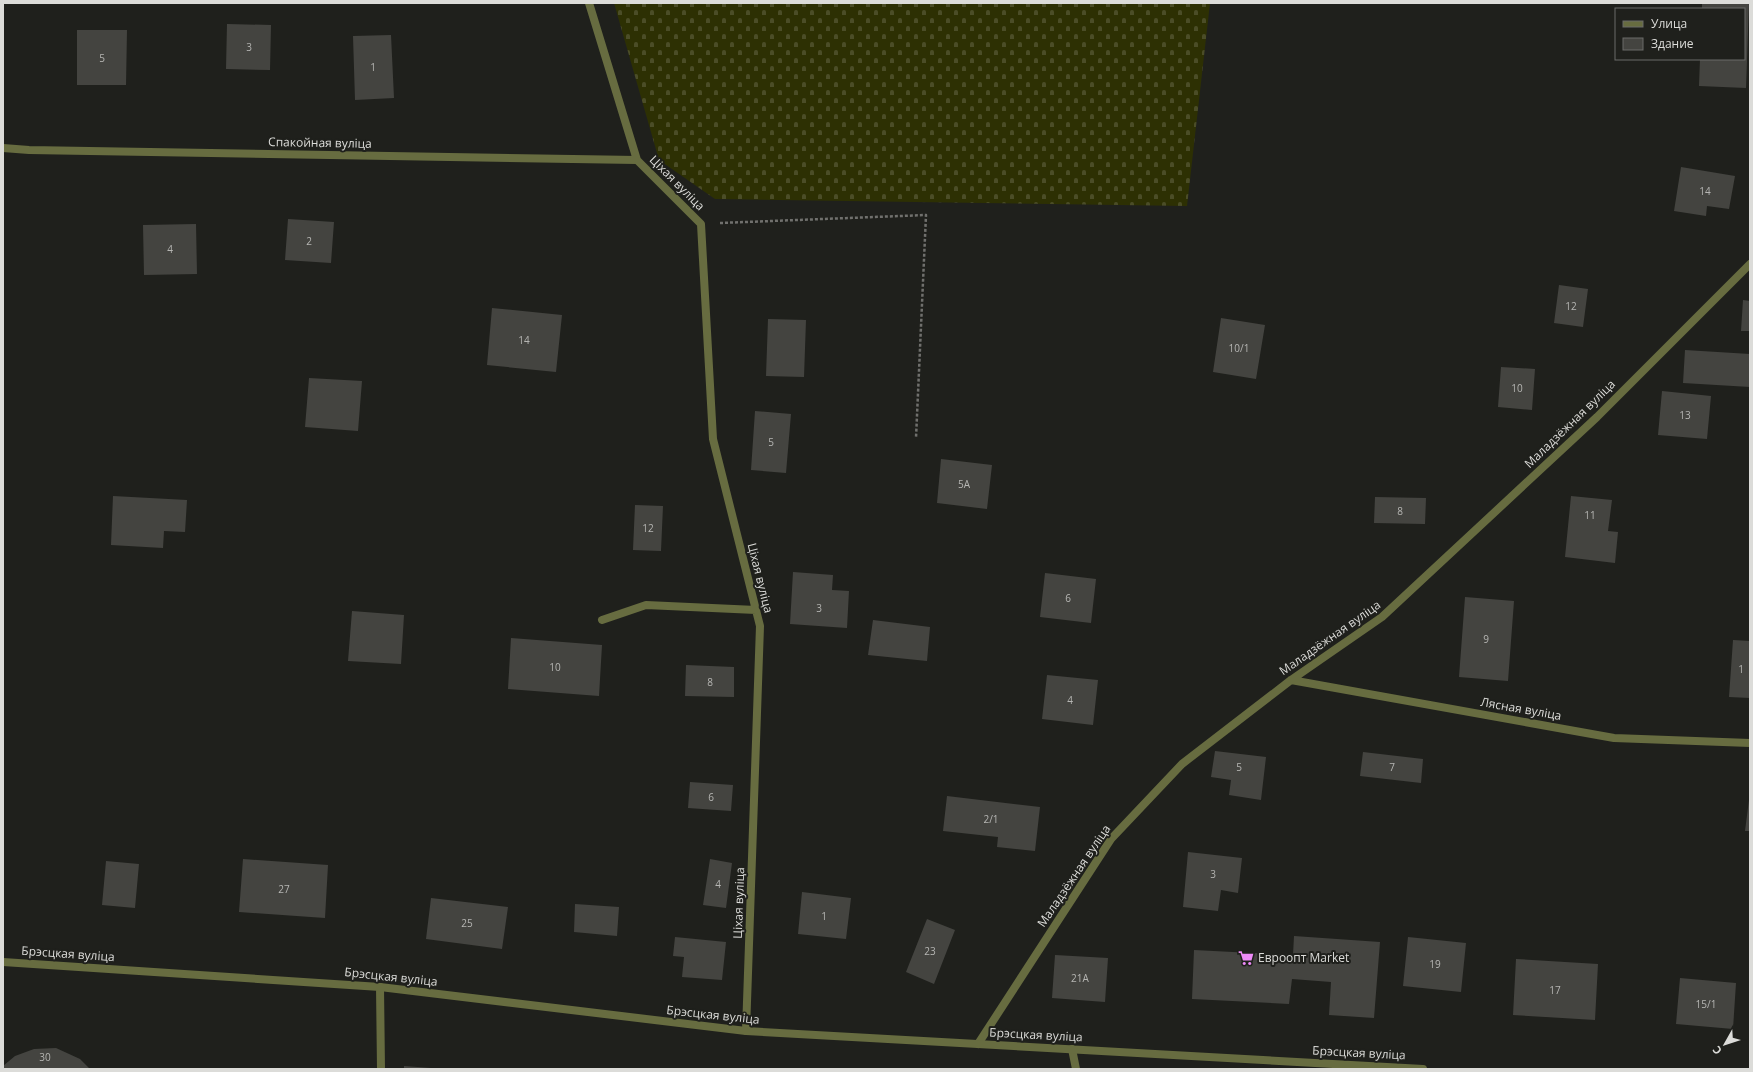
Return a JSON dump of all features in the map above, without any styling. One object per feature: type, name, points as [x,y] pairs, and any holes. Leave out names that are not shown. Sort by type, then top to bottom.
[{"type":"street","points":[[590,3],[637,160]]},
{"type":"street","name":"Спакойная вуліца","points":[[3,148],[637,160]]},
{"type":"street","name":"Ціхая вуліца","points":[[637,160],[701,224],[713,439],[760,626],[746,1032]]},
{"type":"street","name":"Маладзёжная вуліца","points":[[978,1044],[1111,839],[1182,764],[1291,680],[1382,617],[1597,417],[1750,264]]},
{"type":"street","points":[[602,620],[646,605],[756,610]]},
{"type":"street","name":"Лясная вуліца","points":[[1291,680],[1614,738],[1750,743]]},
{"type":"street","name":"Брэсцкая вуліца","points":[[3,962],[380,987],[746,1032],[1423,1069]]},
{"type":"street","points":[[380,987],[381,1069]]},
{"type":"street","points":[[1072,1049],[1076,1069]]},
{"type":"path","points":[[701,224],[926,215],[916,438]]},
{"type":"green space","points":[[614,3],[1210,3],[1187,206],[715,199],[659,160]]},
{"type":"building","points":[[1702,3],[1749,3],[1746,88],[1699,86],[1700,60],[1745,60],[1745,8],[1702,8]]},
{"type":"building","points":[[227,24],[271,25],[270,70],[226,69]]},
{"type":"building","points":[[77,30],[127,30],[126,85],[77,85]]},
{"type":"building","points":[[391,35],[394,98],[355,100],[353,36]]},
{"type":"building","points":[[1681,167],[1735,176],[1729,209],[1707,206],[1706,216],[1674,211]]},
{"type":"building","points":[[288,219],[334,222],[331,263],[285,260]]},
{"type":"building","points":[[196,224],[197,274],[144,275],[143,225]]},
{"type":"building","points":[[1559,285],[1588,289],[1583,327],[1554,323]]},
{"type":"building","points":[[1743,300],[1750,301],[1750,331],[1741,331]]},
{"type":"building","points":[[492,308],[562,315],[556,372],[487,365]]},
{"type":"building","points":[[1221,318],[1265,325],[1256,379],[1213,372]]},
{"type":"building","points":[[768,319],[806,320],[804,377],[766,376]]},
{"type":"building","points":[[1685,350],[1750,354],[1750,387],[1683,383]]},
{"type":"building","points":[[1501,367],[1535,369],[1532,410],[1498,407]]},
{"type":"building","points":[[309,378],[362,381],[358,431],[305,427]]},
{"type":"building","points":[[1662,391],[1711,396],[1707,439],[1658,435]]},
{"type":"building","points":[[755,411],[791,414],[786,473],[751,470]]},
{"type":"building","points":[[941,459],[992,465],[987,509],[937,503]]},
{"type":"building","points":[[113,496],[187,500],[185,532],[164,531],[163,548],[111,545]]},
{"type":"building","points":[[1571,496],[1612,500],[1608,531],[1618,532],[1615,563],[1565,557]]},
{"type":"building","points":[[1375,497],[1426,498],[1425,524],[1374,523]]},
{"type":"building","points":[[635,505],[663,506],[661,551],[633,550]]},
{"type":"building","points":[[793,572],[833,575],[832,590],[849,591],[847,628],[790,624]]},
{"type":"building","points":[[1045,573],[1096,579],[1091,623],[1040,617]]},
{"type":"building","points":[[1465,597],[1514,601],[1508,681],[1459,677]]},
{"type":"building","points":[[352,611],[404,615],[401,664],[348,661]]},
{"type":"building","points":[[873,620],[930,627],[927,661],[868,655]]},
{"type":"building","points":[[511,638],[602,645],[599,696],[508,689]]},
{"type":"building","points":[[1733,640],[1750,641],[1750,698],[1729,697]]},
{"type":"building","points":[[686,665],[734,667],[734,697],[685,696]]},
{"type":"building","points":[[1047,675],[1098,680],[1093,725],[1042,719]]},
{"type":"building","points":[[1215,751],[1266,757],[1261,800],[1229,795],[1231,780],[1211,777]]},
{"type":"building","points":[[1363,752],[1423,759],[1421,783],[1360,776]]},
{"type":"building","points":[[690,782],[733,785],[731,811],[688,808]]},
{"type":"building","points":[[947,796],[1040,807],[1035,851],[997,847],[998,837],[943,831]]},
{"type":"building","points":[[1749,800],[1750,831],[1745,831]]},
{"type":"building","points":[[1188,852],[1242,858],[1238,893],[1221,890],[1218,911],[1183,907]]},
{"type":"building","points":[[243,859],[328,865],[325,918],[239,912]]},
{"type":"building","points":[[710,859],[732,863],[726,908],[703,905]]},
{"type":"building","points":[[106,861],[139,864],[135,908],[102,905]]},
{"type":"building","points":[[802,892],[851,898],[846,939],[798,934]]},
{"type":"building","points":[[431,898],[508,907],[502,949],[426,939]]},
{"type":"building","points":[[575,904],[619,907],[617,936],[574,932]]},
{"type":"building","points":[[927,919],[955,930],[934,984],[906,972]]},
{"type":"building","points":[[1294,936],[1380,942],[1374,1018],[1329,1015],[1331,982],[1292,979],[1289,1004],[1192,999],[1194,950],[1293,955]]},
{"type":"building","points":[[675,937],[726,942],[722,980],[682,977],[684,957],[673,956]]},
{"type":"building","points":[[1408,937],[1466,943],[1461,992],[1403,986]]},
{"type":"building","points":[[1055,955],[1108,958],[1105,1002],[1052,998]]},
{"type":"building","points":[[1516,959],[1598,964],[1595,1020],[1513,1015]]},
{"type":"building","points":[[1680,978],[1736,983],[1733,1029],[1676,1024]]},
{"type":"building","points":[[56,1048],[80,1059],[90,1069],[3,1069],[3,1066],[15,1056],[34,1049]]},
{"type":"building","points":[[404,1066],[431,1068],[431,1069],[404,1069]]},
{"type":"place","name":"Евроопт Market","points":[[1246,958]]}]
